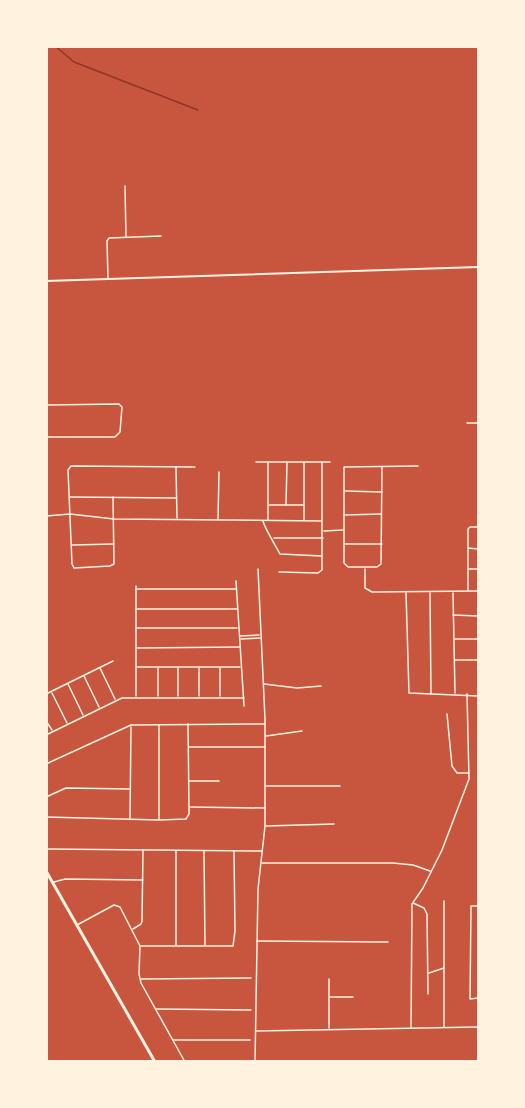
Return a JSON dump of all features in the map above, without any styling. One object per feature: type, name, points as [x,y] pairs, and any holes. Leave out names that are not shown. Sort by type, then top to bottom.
[{"type":"main road","points":[[46,281],[478,267]]},
{"type":"main road","points":[[46,872],[155,1062]]},
{"type":"street","points":[[125,186],[126,238]]},
{"type":"street","points":[[108,279],[108,239],[161,236]]},
{"type":"street","points":[[46,405],[119,404],[122,407],[120,432],[115,437],[46,437]]},
{"type":"street","points":[[467,423],[478,423]]},
{"type":"street","points":[[256,462],[330,462]]},
{"type":"street","points":[[268,462],[268,521]]},
{"type":"street","points":[[286,505],[287,462]]},
{"type":"street","points":[[304,462],[304,521]]},
{"type":"street","points":[[279,572],[320,573],[322,570],[322,462]]},
{"type":"street","points":[[113,498],[114,561],[112,566],[76,568],[72,564],[68,470],[73,465],[195,467]]},
{"type":"street","points":[[382,467],[380,566],[365,568],[345,566],[344,467],[418,466]]},
{"type":"street","points":[[176,467],[177,519]]},
{"type":"street","points":[[218,519],[219,472]]},
{"type":"street","points":[[344,491],[382,492]]},
{"type":"street","points":[[69,497],[176,498]]},
{"type":"street","points":[[268,505],[304,505]]},
{"type":"street","points":[[46,516],[70,514],[114,519],[322,521]]},
{"type":"street","points":[[344,515],[382,514]]},
{"type":"street","points":[[263,521],[282,555],[323,556]]},
{"type":"street","points":[[468,591],[468,528],[478,527]]},
{"type":"street","points":[[322,531],[344,530]]},
{"type":"street","points":[[273,538],[322,538]]},
{"type":"street","points":[[71,545],[114,544]]},
{"type":"street","points":[[344,544],[382,544]]},
{"type":"street","points":[[468,548],[478,549]]},
{"type":"street","points":[[365,568],[364,584],[368,591],[406,593],[478,591]]},
{"type":"street","points":[[255,1062],[258,889],[265,826],[265,724],[258,569]]},
{"type":"street","points":[[468,569],[478,569]]},
{"type":"street","points":[[236,581],[244,706]]},
{"type":"street","points":[[136,586],[136,698]]},
{"type":"street","points":[[136,589],[237,589]]},
{"type":"street","points":[[430,592],[431,694]]},
{"type":"street","points":[[453,592],[455,694]]},
{"type":"street","points":[[406,593],[407,687],[411,694],[478,696]]},
{"type":"street","points":[[136,609],[238,609]]},
{"type":"street","points":[[453,615],[478,616]]},
{"type":"street","points":[[136,628],[239,628]]},
{"type":"street","points":[[240,638],[260,637]]},
{"type":"street","points":[[453,639],[478,639]]},
{"type":"street","points":[[136,648],[240,647]]},
{"type":"street","points":[[454,660],[478,660]]},
{"type":"street","points":[[46,694],[113,661]]},
{"type":"street","points":[[136,667],[242,667]]},
{"type":"street","points":[[158,667],[158,698]]},
{"type":"street","points":[[178,667],[178,698]]},
{"type":"street","points":[[199,667],[199,698]]},
{"type":"street","points":[[220,667],[220,698]]},
{"type":"street","points":[[99,668],[116,700]]},
{"type":"street","points":[[84,675],[100,708]]},
{"type":"street","points":[[68,683],[84,717]]},
{"type":"street","points":[[263,684],[297,688],[321,686]]},
{"type":"street","points":[[52,691],[68,724]]},
{"type":"street","points":[[411,1028],[412,902],[423,888],[449,833],[468,783],[470,773],[467,694]]},
{"type":"street","points":[[46,735],[116,700],[244,698]]},
{"type":"street","points":[[447,714],[452,766],[458,773],[470,773]]},
{"type":"street","points":[[46,721],[52,732]]},
{"type":"street","points":[[159,724],[159,820]]},
{"type":"street","points":[[46,817],[186,819],[189,814],[188,724]]},
{"type":"street","points":[[46,764],[130,725],[265,724]]},
{"type":"street","points":[[130,725],[130,819]]},
{"type":"street","points":[[265,736],[302,731]]},
{"type":"street","points":[[188,747],[265,747]]},
{"type":"street","points":[[189,781],[219,781]]},
{"type":"street","points":[[265,786],[340,786]]},
{"type":"street","points":[[46,797],[70,787],[129,789]]},
{"type":"street","points":[[189,807],[265,808]]},
{"type":"street","points":[[265,826],[334,824]]},
{"type":"street","points":[[46,849],[263,851]]},
{"type":"street","points":[[132,930],[142,922],[143,850]]},
{"type":"street","points":[[176,850],[176,946]]},
{"type":"street","points":[[204,850],[205,946]]},
{"type":"street","points":[[140,946],[233,946],[235,930],[234,850]]},
{"type":"street","points":[[261,863],[393,863],[413,865],[431,871]]},
{"type":"street","points":[[53,882],[65,879],[143,880]]},
{"type":"street","points":[[444,901],[444,1028]]},
{"type":"street","points":[[412,902],[424,908],[427,914],[428,994]]},
{"type":"street","points":[[77,925],[116,904],[120,907],[140,946],[140,979],[185,1062]]},
{"type":"street","points":[[478,906],[471,906],[470,999],[478,998]]},
{"type":"street","points":[[256,941],[388,942]]},
{"type":"street","points":[[428,974],[444,968]]},
{"type":"street","points":[[140,979],[251,978]]},
{"type":"street","points":[[329,980],[329,1029]]},
{"type":"street","points":[[329,997],[353,997]]},
{"type":"street","points":[[156,1009],[251,1010]]},
{"type":"street","points":[[255,1030],[478,1027]]},
{"type":"street","points":[[173,1040],[250,1040]]},
{"type":"waterway","points":[[55,46],[74,62],[198,110]]}]
